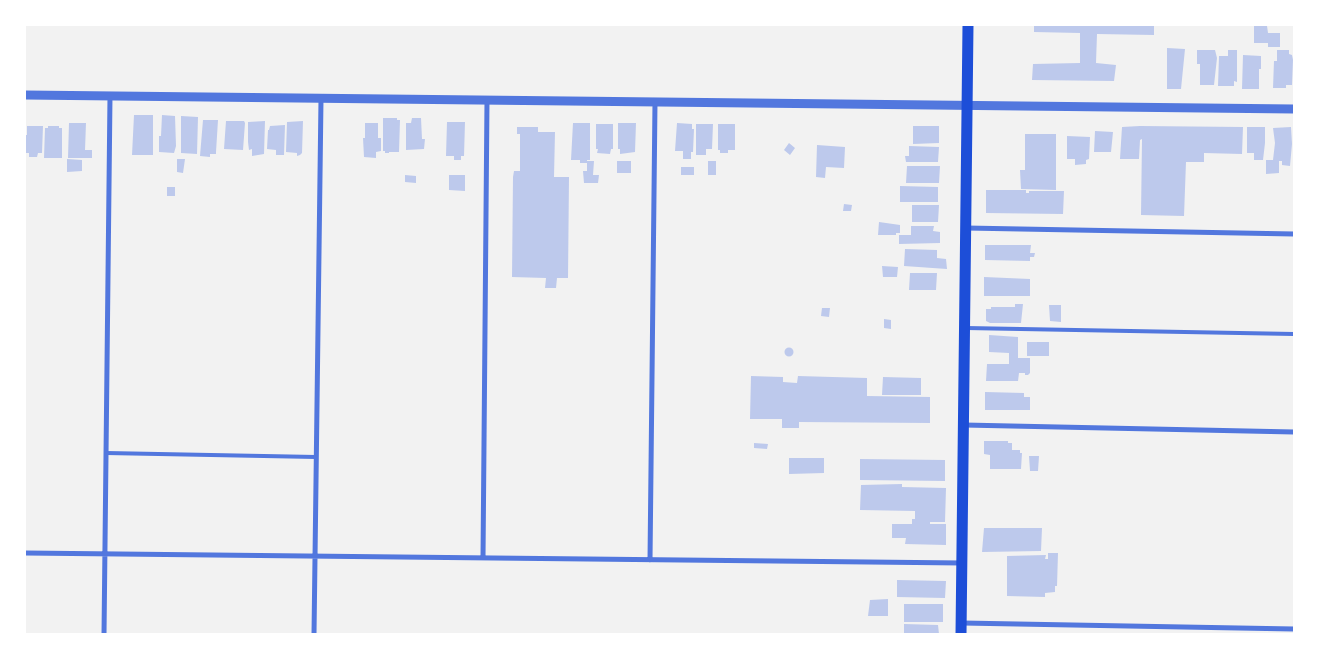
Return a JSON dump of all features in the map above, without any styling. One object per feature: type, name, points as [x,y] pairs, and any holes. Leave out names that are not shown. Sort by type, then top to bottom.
[{"type":"main road","points":[[961,628],[968,25]]},
{"type":"street","points":[[25,95],[1294,109]]},
{"type":"street","points":[[104,634],[110,96]]},
{"type":"street","points":[[314,634],[321,98]]},
{"type":"street","points":[[482,558],[487,100]]},
{"type":"street","points":[[650,560],[656,102]]},
{"type":"street","points":[[966,228],[1294,234]]},
{"type":"street","points":[[964,425],[1294,432]]},
{"type":"street","points":[[25,553],[962,563]]},
{"type":"street","points":[[961,628],[1294,629]]},
{"type":"lane","points":[[964,328],[1294,334]]},
{"type":"lane","points":[[106,453],[316,457]]},
{"type":"building","points":[[1034,25],[1154,25],[1154,35],[1097,34],[1096,63],[1116,65],[1114,81],[1032,80],[1033,64],[1080,63],[1080,33],[1034,32]]},
{"type":"building","points":[[1254,26],[1267,26],[1268,33],[1280,33],[1280,47],[1268,47],[1268,43],[1254,43]]},
{"type":"building","points":[[1167,48],[1185,49],[1181,89],[1167,89]]},
{"type":"building","points":[[1197,50],[1215,50],[1217,58],[1214,85],[1200,85],[1200,64],[1197,64]]},
{"type":"building","points":[[1228,50],[1237,50],[1237,82],[1234,81],[1234,86],[1218,86],[1219,56],[1228,56]]},
{"type":"building","points":[[1277,50],[1289,50],[1289,54],[1292,55],[1292,85],[1286,85],[1286,88],[1273,88],[1274,61],[1277,61]]},
{"type":"building","points":[[1243,55],[1261,56],[1259,89],[1242,89]]},
{"type":"building","points":[[134,115],[153,115],[153,155],[132,155]]},
{"type":"building","points":[[162,115],[175,116],[176,146],[174,153],[159,152]]},
{"type":"building","points":[[181,116],[198,117],[197,154],[181,153]]},
{"type":"building","points":[[383,118],[397,118],[397,120],[400,120],[399,152],[385,153],[383,151]]},
{"type":"building","points":[[412,118],[421,118],[422,139],[425,139],[424,149],[406,150],[406,123],[411,123]]},
{"type":"building","points":[[203,120],[218,120],[216,154],[210,154],[210,157],[200,156]]},
{"type":"building","points":[[226,121],[244,121],[243,150],[224,149]]},
{"type":"building","points":[[265,121],[264,154],[252,156],[252,149],[249,150],[248,142],[248,122]]},
{"type":"building","points":[[303,121],[302,153],[297,156],[297,153],[286,152],[287,122]]},
{"type":"building","points":[[447,122],[465,122],[464,156],[461,156],[461,160],[454,160],[454,156],[446,156]]},
{"type":"building","points":[[69,123],[86,123],[85,150],[92,150],[92,158],[68,158]]},
{"type":"building","points":[[365,123],[378,123],[378,138],[381,138],[381,151],[376,152],[376,158],[364,157],[363,138],[365,138]]},
{"type":"building","points":[[573,123],[590,123],[590,160],[587,160],[587,163],[580,163],[580,160],[571,160]]},
{"type":"building","points":[[618,123],[636,123],[635,152],[620,154],[620,149],[618,149]]},
{"type":"building","points":[[677,123],[692,124],[692,129],[694,129],[691,159],[683,159],[683,151],[675,151]]},
{"type":"building","points":[[596,124],[613,124],[613,149],[611,149],[610,154],[597,153]]},
{"type":"building","points":[[696,124],[713,124],[712,149],[706,149],[706,155],[696,155]]},
{"type":"building","points":[[718,124],[735,124],[735,150],[728,150],[728,153],[720,153],[720,150],[718,150]]},
{"type":"building","points":[[285,125],[284,155],[276,155],[276,150],[267,149],[268,130],[270,126]]},
{"type":"building","points":[[27,126],[43,126],[42,153],[38,153],[37,157],[29,157],[29,153],[25,153]]},
{"type":"building","points":[[48,126],[59,126],[59,128],[62,128],[62,158],[44,158],[45,128],[48,128]]},
{"type":"building","points":[[913,126],[939,126],[939,143],[913,144]]},
{"type":"building","points":[[517,127],[538,127],[538,132],[555,132],[554,177],[569,177],[568,278],[557,278],[556,288],[545,288],[546,278],[512,277],[513,177],[514,171],[520,171],[520,134],[517,134]]},
{"type":"building","points":[[1122,127],[1243,127],[1242,154],[1204,153],[1204,162],[1186,162],[1184,216],[1141,215],[1142,139],[1140,140],[1139,159],[1120,159]]},
{"type":"building","points":[[1247,127],[1265,127],[1263,160],[1254,160],[1254,153],[1247,153]]},
{"type":"building","points":[[1291,127],[1290,166],[1282,165],[1282,161],[1279,161],[1279,173],[1266,174],[1266,160],[1273,160],[1275,143],[1273,128]]},
{"type":"building","points":[[1095,131],[1113,132],[1111,152],[1094,152]]},
{"type":"building","points":[[1025,134],[1056,134],[1056,190],[1021,189],[1020,170],[1025,170]]},
{"type":"building","points":[[1067,136],[1090,137],[1089,159],[1086,160],[1086,164],[1075,165],[1075,159],[1067,159]]},
{"type":"building","points":[[789,143],[795,148],[790,155],[784,150]]},
{"type":"building","points":[[817,145],[845,147],[844,168],[826,167],[825,178],[816,177]]},
{"type":"building","points":[[909,146],[939,147],[938,162],[906,162],[905,156],[909,156]]},
{"type":"building","points":[[67,159],[82,160],[82,171],[67,172]]},
{"type":"building","points":[[177,159],[185,159],[183,173],[177,172]]},
{"type":"building","points":[[587,161],[594,161],[593,175],[599,175],[598,183],[584,183],[583,171],[587,171]]},
{"type":"building","points":[[617,161],[631,161],[631,173],[617,173]]},
{"type":"building","points":[[708,161],[716,161],[716,175],[708,175]]},
{"type":"building","points":[[907,166],[940,166],[939,183],[906,183]]},
{"type":"building","points":[[681,167],[694,167],[694,175],[681,175]]},
{"type":"building","points":[[405,175],[416,176],[416,183],[405,182]]},
{"type":"building","points":[[449,175],[465,175],[465,191],[449,190]]},
{"type":"building","points":[[900,186],[938,187],[938,202],[900,202]]},
{"type":"building","points":[[167,187],[175,187],[175,196],[167,196]]},
{"type":"building","points":[[986,190],[1026,190],[1026,193],[1029,193],[1029,191],[1064,191],[1063,214],[986,213]]},
{"type":"building","points":[[844,204],[852,205],[851,211],[843,211]]},
{"type":"building","points":[[912,205],[939,205],[938,222],[912,222]]},
{"type":"building","points":[[879,222],[900,225],[900,233],[896,233],[896,235],[878,235]]},
{"type":"building","points":[[911,226],[934,226],[933,231],[940,232],[940,243],[899,244],[899,235],[911,235]]},
{"type":"building","points":[[985,245],[1031,245],[1030,253],[1035,253],[1034,257],[1030,257],[1030,261],[985,260]]},
{"type":"building","points":[[905,249],[937,250],[937,258],[946,259],[947,269],[904,266]]},
{"type":"building","points":[[882,266],[898,267],[897,277],[883,277]]},
{"type":"building","points":[[910,273],[937,273],[936,290],[909,290]]},
{"type":"building","points":[[984,277],[1030,279],[1030,296],[984,296]]},
{"type":"building","points":[[1015,304],[1023,304],[1021,323],[990,323],[986,321],[986,309],[991,309],[991,307],[1015,307]]},
{"type":"building","points":[[1049,305],[1061,305],[1061,322],[1050,321]]},
{"type":"building","points":[[822,308],[830,308],[829,317],[821,316]]},
{"type":"building","points":[[884,319],[891,320],[891,329],[884,328]]},
{"type":"building","points":[[989,335],[1018,337],[1018,358],[1030,358],[1030,373],[1025,375],[1025,373],[1019,373],[1018,381],[986,381],[987,364],[1009,364],[1009,353],[989,352]]},
{"type":"building","points":[[1027,342],[1049,342],[1049,356],[1027,356]]},
{"type":"building","points":[[789,347],[794,352],[789,357],[784,352]]},
{"type":"building","points":[[751,376],[783,377],[783,382],[797,383],[798,376],[867,378],[867,396],[930,397],[930,423],[799,422],[799,428],[782,428],[782,419],[750,419]]},
{"type":"building","points":[[883,377],[921,378],[921,395],[882,395]]},
{"type":"building","points":[[985,392],[1024,393],[1024,397],[1030,397],[1030,410],[985,410]]},
{"type":"building","points":[[984,441],[1008,441],[1008,443],[1012,443],[1012,450],[1020,450],[1020,453],[1022,453],[1021,469],[990,469],[990,455],[984,454]]},
{"type":"building","points":[[754,443],[768,444],[767,449],[754,448]]},
{"type":"building","points":[[1029,456],[1039,456],[1038,471],[1030,471]]},
{"type":"building","points":[[789,458],[824,458],[824,473],[789,474]]},
{"type":"building","points":[[860,459],[945,460],[945,481],[860,480]]},
{"type":"building","points":[[902,484],[902,487],[946,488],[945,522],[930,522],[930,524],[946,524],[946,545],[905,544],[906,538],[892,538],[892,524],[912,524],[912,519],[915,519],[915,511],[860,510],[861,485]]},
{"type":"building","points":[[984,528],[1042,528],[1041,551],[982,552]]},
{"type":"building","points":[[1048,553],[1058,553],[1057,586],[1055,586],[1055,592],[1045,593],[1045,597],[1007,596],[1007,556],[1046,555],[1045,559],[1048,559]]},
{"type":"building","points":[[897,580],[946,581],[945,598],[897,597]]},
{"type":"building","points":[[888,599],[888,616],[868,616],[870,600]]},
{"type":"building","points":[[904,604],[943,604],[943,622],[904,622]]},
{"type":"building","points":[[904,624],[938,625],[939,634],[904,634]]}]
